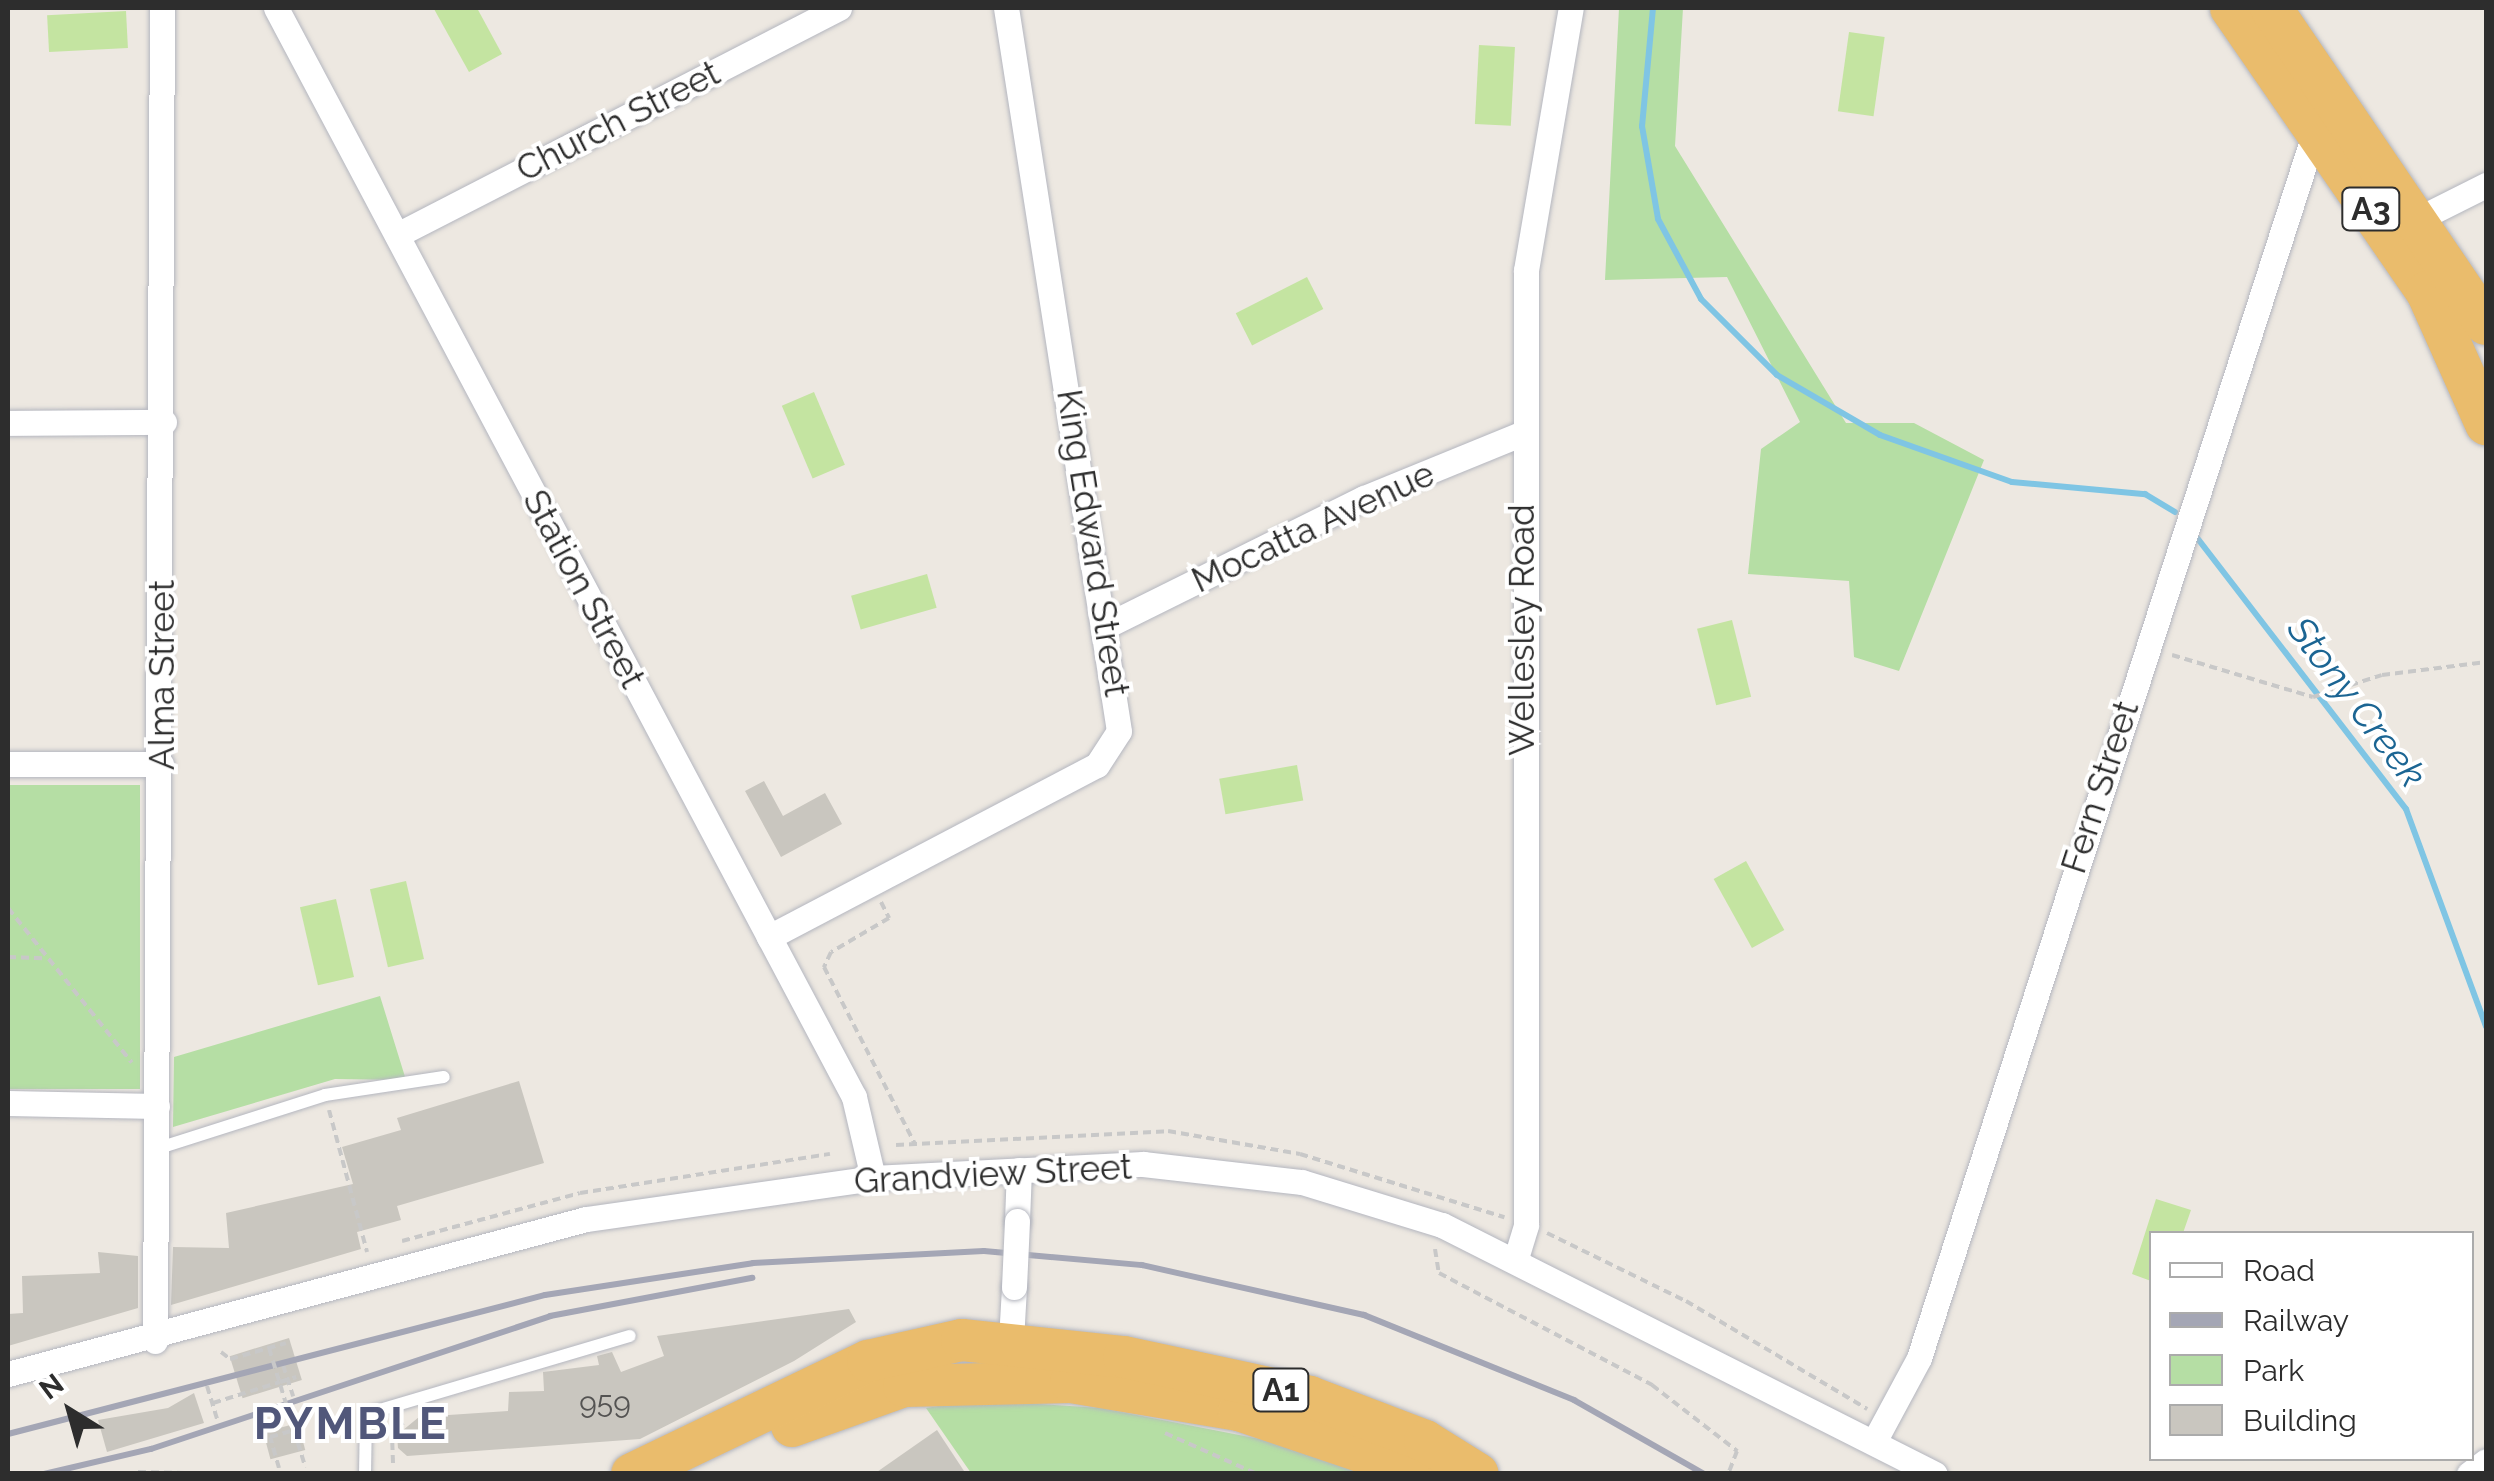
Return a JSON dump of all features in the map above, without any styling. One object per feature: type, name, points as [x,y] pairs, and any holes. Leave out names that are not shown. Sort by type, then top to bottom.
[{"type":"highway","name":"A3","points":[[2231,8],[2427,292],[2486,424]]},
{"type":"highway","name":"A3","points":[[2272,8],[2422,216],[2486,324]]},
{"type":"highway","name":"A1","points":[[632,1474],[868,1361],[918,1346],[1310,1397],[1425,1441],[1478,1474]]},
{"type":"highway","name":"A1","points":[[704,1474],[864,1396],[1010,1360],[1238,1410],[1428,1474]]},
{"type":"street","name":"Alma Street","points":[[155,1342],[164,422],[162,8]]},
{"type":"street","name":"Station Street","points":[[276,8],[854,1097],[873,1178]]},
{"type":"street","name":"Church Street","points":[[397,236],[839,8]]},
{"type":"street","name":"King Edward Street","points":[[769,937],[1097,765],[1120,712],[1006,8]]},
{"type":"street","name":"Wellesley Road","points":[[1517,1256],[1526,1225],[1521,434],[1526,270],[1571,8]]},
{"type":"street","name":"Fern Street","points":[[1881,1429],[1919,1358],[2142,652],[2316,131]]},
{"type":"street","points":[[2422,216],[2486,185]]},
{"type":"street","points":[[8,423],[164,422]]},
{"type":"street","name":"Mocatta Avenue","points":[[1108,625],[1364,498],[1521,434]]},
{"type":"street","points":[[8,764],[161,764]]},
{"type":"street","points":[[8,1103],[156,1106]]},
{"type":"street","points":[[1010,1360],[1019,1170]]},
{"type":"street","name":"Grandview Street","points":[[8,1374],[155,1342],[586,1220],[873,1178],[1019,1170],[1216,1170],[1302,1182],[1442,1225],[1517,1256],[1881,1429],[1935,1474]]},
{"type":"street","points":[[2470,1474],[2486,1461]]},
{"type":"lane","points":[[156,1149],[325,1096],[391,1092],[444,1077]]},
{"type":"lane","points":[[365,1474],[366,1414],[630,1336]]},
{"type":"path","points":[[2142,652],[2178,654],[2313,697],[2345,686],[2486,662]]},
{"type":"path","points":[[879,898],[889,918],[831,952],[824,967],[916,1146]]},
{"type":"path","points":[[8,908],[44,958],[91,1003],[156,1106]]},
{"type":"path","points":[[8,957],[44,958]]},
{"type":"path","points":[[325,1096],[367,1252]]},
{"type":"path","points":[[1494,1214],[1505,1218]]},
{"type":"path","points":[[1442,1225],[1432,1258],[1439,1273],[1652,1385],[1737,1451],[1728,1474]]},
{"type":"path","points":[[1543,1231],[1686,1301],[1881,1429]]},
{"type":"path","points":[[221,1352],[230,1360],[286,1344],[275,1336]]},
{"type":"path","points":[[269,1348],[305,1467]]},
{"type":"path","points":[[283,1365],[293,1396]]},
{"type":"path","points":[[212,1404],[296,1377],[287,1378]]},
{"type":"path","points":[[207,1386],[218,1422]]},
{"type":"path","points":[[1156,1429],[1256,1474]]},
{"type":"path","points":[[279,1468],[270,1438],[294,1430]]},
{"type":"path","points":[[138,1472],[232,1474]]},
{"type":"green space","points":[[477,8],[502,54],[469,72],[434,9]]},
{"type":"green space","points":[[1619,8],[1683,8],[1675,146],[1846,423],[1914,423],[1984,460],[1899,671],[1854,657],[1849,581],[1748,574],[1761,449],[1800,422],[1727,277],[1605,280]]},
{"type":"green space","points":[[126,11],[128,48],[49,52],[47,15]]},
{"type":"green space","points":[[1849,32],[1885,37],[1874,116],[1838,111]]},
{"type":"green space","points":[[1479,45],[1515,47],[1511,126],[1475,124]]},
{"type":"green space","points":[[1307,277],[1323,309],[1252,345],[1236,313]]},
{"type":"green space","points":[[814,392],[845,465],[813,478],[782,406]]},
{"type":"green space","points":[[927,574],[937,608],[861,629],[851,596]]},
{"type":"green space","points":[[1732,620],[1751,697],[1716,705],[1697,629]]},
{"type":"green space","points":[[1297,765],[1303,800],[1225,814],[1219,779]]},
{"type":"green space","points":[[8,785],[140,785],[140,1089],[8,1089]]},
{"type":"green space","points":[[1746,861],[1784,930],[1752,948],[1714,879]]},
{"type":"green space","points":[[406,881],[424,959],[388,967],[370,889]]},
{"type":"green space","points":[[336,899],[354,977],[318,985],[300,907]]},
{"type":"green space","points":[[380,996],[406,1080],[335,1079],[173,1127],[174,1057]]},
{"type":"green space","points":[[2156,1199],[2191,1210],[2184,1231],[2149,1231],[2149,1280],[2132,1274]]},
{"type":"green space","points":[[976,1400],[1101,1408],[1270,1441],[1369,1473],[971,1473],[926,1408]]},
{"type":"building","points":[[764,781],[783,816],[825,793],[842,824],[781,857],[745,791]]},
{"type":"building","points":[[519,1081],[544,1163],[397,1206],[401,1220],[357,1232],[361,1249],[171,1305],[173,1247],[229,1248],[226,1213],[353,1184],[342,1147],[401,1130],[397,1118]]},
{"type":"building","points":[[98,1252],[138,1256],[138,1308],[8,1346],[8,1314],[23,1313],[22,1276],[100,1273]]},
{"type":"building","points":[[849,1309],[856,1322],[794,1361],[640,1439],[407,1456],[398,1448],[397,1435],[419,1417],[508,1411],[509,1392],[544,1391],[543,1372],[599,1365],[597,1356],[612,1352],[621,1372],[664,1356],[657,1336]]},
{"type":"building","points":[[289,1338],[302,1380],[243,1398],[230,1356]]},
{"type":"building","points":[[194,1393],[204,1423],[107,1452],[98,1420],[168,1408]]},
{"type":"building","points":[[298,1423],[305,1450],[270,1459],[263,1432]]},
{"type":"building","points":[[937,1430],[966,1474],[874,1474]]},
{"type":"waterway","name":"Stony Creek","points":[[1653,8],[1642,126],[1658,219],[1701,299],[1777,375],[1880,435],[2012,482],[2145,494],[2175,512]]},
{"type":"waterway","name":"Stony Creek","points":[[2198,539],[2406,809],[2486,1027]]},
{"type":"railway","points":[[8,1434],[545,1295],[753,1263],[984,1251],[1142,1265],[1364,1315],[1574,1400],[1704,1474]]},
{"type":"railway","points":[[44,1474],[151,1449],[550,1316],[752,1278]]},
{"type":"district","name":"PYMBLE","points":[[351,1424]]}]
